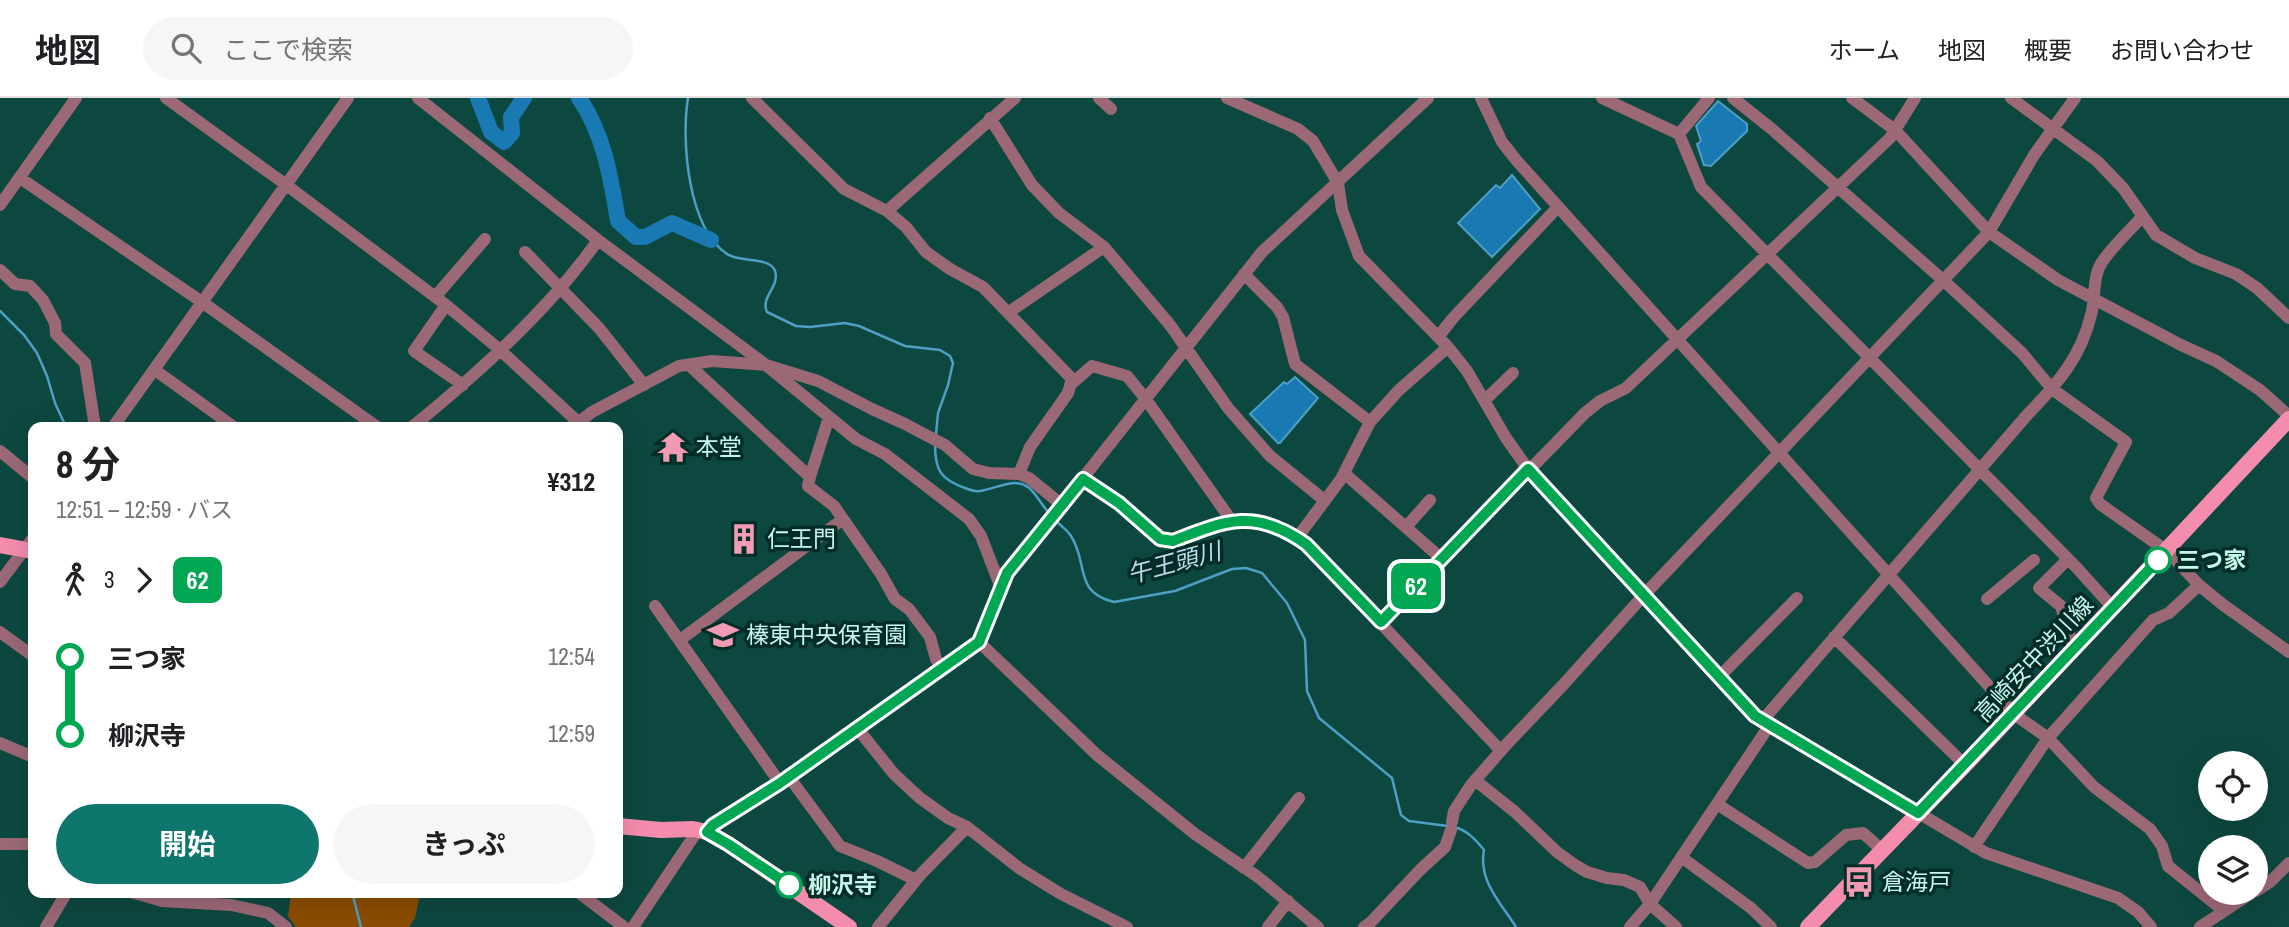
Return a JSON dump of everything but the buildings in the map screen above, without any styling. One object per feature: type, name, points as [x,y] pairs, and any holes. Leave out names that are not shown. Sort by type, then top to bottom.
[{"type":"main road","name":"高崎安中渋川線","points":[[1808,927],[2014,714],[2289,418]]},
{"type":"main road","points":[[0,545],[28,546]]},
{"type":"main road","points":[[623,826],[702,831],[728,844],[849,927]]},
{"type":"street","points":[[0,205],[76,98]]},
{"type":"street","points":[[166,98],[440,301],[499,349],[573,422]]},
{"type":"street","points":[[117,422],[348,98]]},
{"type":"street","points":[[418,98],[598,240],[766,365],[856,439],[885,454],[969,519],[981,536],[1001,587]]},
{"type":"street","points":[[752,98],[844,189],[887,211],[906,227],[926,252],[983,287],[1072,379],[1068,393],[1030,447],[1019,474]]},
{"type":"street","points":[[887,211],[1014,98]]},
{"type":"street","points":[[1099,98],[1111,109]]},
{"type":"street","points":[[1227,98],[1306,134],[1320,151],[1338,183],[1342,211],[1359,256],[1467,370],[1506,438],[1528,469],[1755,716],[1974,847],[2003,860],[2118,898],[2138,912],[2151,927]]},
{"type":"street","points":[[633,927],[702,831],[785,780],[979,642],[1007,573],[1262,252],[1428,98]]},
{"type":"street","points":[[1481,98],[1502,142],[1676,340],[2014,714],[2048,738],[2094,787],[2150,829],[2162,846],[2168,866],[2224,911]]},
{"type":"street","points":[[1602,98],[1679,134],[1701,187],[2068,559],[2113,608]]},
{"type":"street","points":[[1679,134],[1709,98]]},
{"type":"street","points":[[1733,98],[1944,281],[2022,353],[2052,389],[2126,442],[2096,498],[2100,504],[2167,551],[2222,604],[2289,652]]},
{"type":"street","points":[[1852,98],[1896,131],[1989,232],[2058,281],[2216,361],[2260,390],[2289,418]]},
{"type":"street","points":[[1381,622],[1585,413],[1600,401],[1626,388],[1896,131],[1915,98]]},
{"type":"street","points":[[2011,98],[2097,161],[2123,188],[2156,235],[2195,258],[2236,274],[2257,288],[2289,318]]},
{"type":"street","points":[[1364,927],[1445,847],[1454,811],[1475,780],[1501,751],[1644,595],[1989,232],[2034,155],[2075,98]]},
{"type":"street","points":[[990,118],[1032,184],[1059,213],[1104,247],[1170,325],[1228,408],[1270,456],[1324,500]]},
{"type":"street","points":[[20,178],[202,302],[370,422]]},
{"type":"street","points":[[1438,337],[1559,207]]},
{"type":"street","points":[[1630,927],[1650,904],[1717,804],[1766,723],[1834,637],[2052,389],[2075,359],[2089,324],[2095,299],[2096,276],[2102,262],[2142,217]]},
{"type":"street","points":[[463,385],[414,351],[440,301],[485,239]]},
{"type":"street","points":[[418,422],[463,385],[561,288],[598,240]]},
{"type":"street","points":[[1009,312],[1104,247]]},
{"type":"street","points":[[526,252],[598,328],[644,385]]},
{"type":"street","points":[[0,270],[15,284],[30,286],[43,300],[55,323],[56,334],[85,363],[94,422]]},
{"type":"street","points":[[1244,274],[1277,307],[1283,317],[1295,364],[1370,422]]},
{"type":"street","points":[[1297,538],[1344,473],[1370,422],[1399,390],[1448,347]]},
{"type":"street","points":[[580,422],[592,412],[679,366],[712,361],[766,365],[818,381],[935,440],[973,469],[989,473],[1019,474],[1029,478],[1060,508]]},
{"type":"street","points":[[689,365],[810,477]]},
{"type":"street","points":[[1070,385],[1092,366],[1127,376],[1146,398],[1231,520]]},
{"type":"street","points":[[155,370],[227,422]]},
{"type":"street","points":[[1485,400],[1513,373]]},
{"type":"street","points":[[829,417],[808,486],[834,506],[895,599],[909,609],[930,637],[936,659],[942,668]]},
{"type":"street","points":[[0,451],[28,474]]},
{"type":"street","points":[[1344,473],[1442,559]]},
{"type":"street","points":[[1083,479],[1119,503],[1160,539],[1166,541],[1173,541],[1231,520],[1257,521],[1297,538],[1306,544],[1381,622],[1501,751]]},
{"type":"street","points":[[1406,527],[1430,500]]},
{"type":"street","points":[[680,640],[843,519]]},
{"type":"street","points":[[0,582],[28,549]]},
{"type":"street","points":[[2039,588],[2068,559]]},
{"type":"street","points":[[1987,599],[2034,560]]},
{"type":"street","points":[[2022,570],[2061,606],[2074,650]]},
{"type":"street","points":[[1974,847],[2048,738],[2153,620],[2169,613],[2199,584]]},
{"type":"street","points":[[1719,677],[1797,598]]},
{"type":"street","points":[[655,606],[785,780],[840,846],[877,860],[916,880]]},
{"type":"street","points":[[0,632],[28,652]]},
{"type":"street","points":[[1834,637],[1965,765]]},
{"type":"street","points":[[979,642],[1097,755],[1195,834],[1288,901],[1318,927]]},
{"type":"street","points":[[857,728],[894,774],[920,798],[948,818],[967,827],[1029,875],[1127,927]]},
{"type":"street","points":[[0,743],[28,755]]},
{"type":"street","points":[[1475,780],[1575,865],[1587,872],[1623,880],[1640,887],[1650,904],[1676,927]]},
{"type":"street","points":[[1244,868],[1299,798]]},
{"type":"street","points":[[1717,804],[1808,863],[1815,862],[1852,833],[1863,833],[1882,850]]},
{"type":"street","points":[[878,927],[916,880],[967,827]]},
{"type":"street","points":[[0,844],[28,844]]},
{"type":"street","points":[[1681,857],[1751,908],[1771,927]]},
{"type":"street","points":[[2268,883],[2289,863]]},
{"type":"street","points":[[46,927],[63,898]]},
{"type":"street","points":[[152,898],[231,905],[268,913],[286,927]]},
{"type":"street","points":[[586,898],[624,927]]},
{"type":"street","points":[[1268,927],[1288,901]]},
{"type":"street","points":[[2200,927],[2234,905]]},
{"type":"shaded area","points":[[290,898],[419,899],[415,918],[409,927],[296,927],[288,916]]},
{"type":"water","points":[[1718,101],[1747,124],[1747,131],[1711,166],[1704,165],[1697,144],[1701,141],[1696,126]]},
{"type":"water","points":[[1512,175],[1540,209],[1492,257],[1458,223],[1496,185],[1500,188]]},
{"type":"water","points":[[1295,377],[1318,398],[1278,443],[1250,414],[1284,382],[1287,384]]},
{"type":"waterway","name":"午王頭川","points":[[478,98],[491,132],[504,142],[512,133],[511,117],[524,98]]},
{"type":"waterway","name":"午王頭川","points":[[579,98],[595,126],[609,173],[618,221],[636,237],[645,237],[672,223],[711,240]]},
{"type":"waterway","name":"午王頭川","points":[[688,98],[686,137],[690,182],[703,225],[714,242],[732,257],[761,261],[772,266],[776,277],[766,302],[767,312],[796,326],[845,323],[859,326],[905,346],[940,350],[950,356],[953,363],[938,413],[936,434]]},
{"type":"waterway","points":[[0,311],[24,335],[37,353],[64,422]]},
{"type":"waterway","name":"午王頭川","points":[[935,444],[938,467],[950,481],[976,491],[1010,483],[1022,484],[1033,492],[1048,512]]},
{"type":"waterway","name":"午王頭川","points":[[1055,520],[1076,546],[1087,584],[1101,597],[1114,602],[1175,591],[1232,569],[1246,568],[1262,573],[1287,603],[1305,640],[1307,691],[1319,718],[1392,778],[1401,815],[1409,821],[1448,826]]},
{"type":"waterway","name":"午王頭川","points":[[1454,827],[1467,833],[1484,850],[1484,872],[1488,882],[1516,927]]},
{"type":"waterway","points":[[354,898],[361,927]]},
{"type":"bus line","name":"62","points":[[789,885],[707,832],[713,825],[780,783],[979,642],[1007,573],[1083,479],[1119,503],[1160,539],[1166,541],[1173,541],[1231,520],[1270,524],[1306,544],[1381,622],[1528,469],[1755,716],[1918,813],[2158,560]]},
{"type":"place","name":"本堂","points":[[673,447]]},
{"type":"place","name":"仁王門","points":[[744,539]]},
{"type":"place","name":"三つ家","points":[[2158,560]]},
{"type":"place","name":"榛東中央保育園","points":[[723,635]]},
{"type":"place","name":"倉海戸","points":[[1859,882]]},
{"type":"place","name":"柳沢寺","points":[[789,885]]}]
